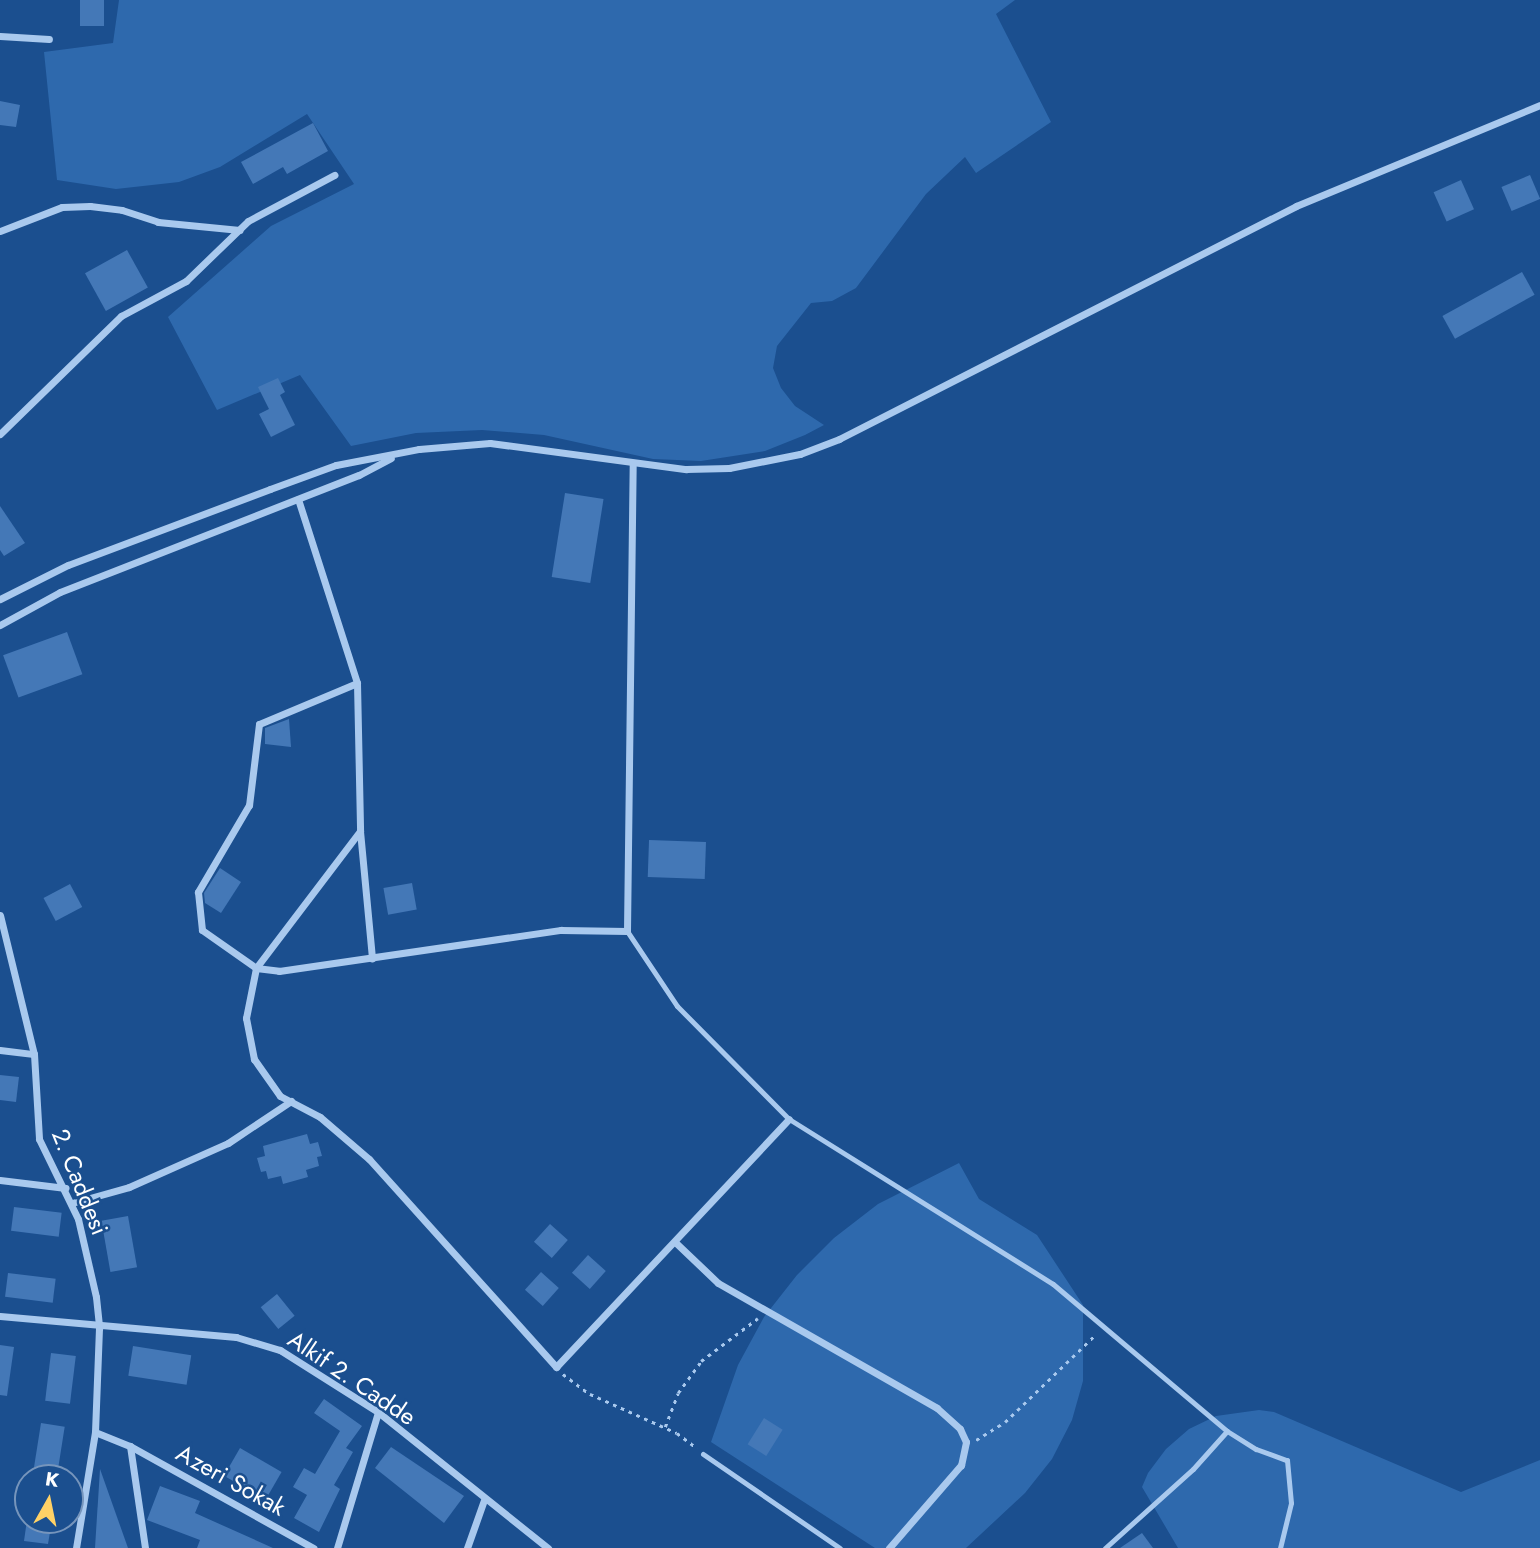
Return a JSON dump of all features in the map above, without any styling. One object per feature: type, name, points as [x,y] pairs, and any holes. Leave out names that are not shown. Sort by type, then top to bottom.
[{"type":"street","points":[[0,36],[49,39]]},
{"type":"street","points":[[0,599],[45,575],[336,466],[443,445],[490,443],[686,469],[729,468],[820,447],[1296,206],[1540,105]]},
{"type":"street","points":[[0,434],[111,325],[186,281],[240,230],[334,174]]},
{"type":"street","points":[[0,231],[76,206],[122,210],[158,222],[240,230]]},
{"type":"street","points":[[0,625],[60,592],[298,499],[398,454]]},
{"type":"street","points":[[358,683],[259,724],[249,805],[198,892],[202,930],[256,968],[288,971],[561,930],[627,931],[633,463]]},
{"type":"street","points":[[298,499],[358,683],[360,831],[372,958]]},
{"type":"street","points":[[360,831],[256,968],[246,1005],[249,1044],[265,1079],[291,1101],[338,1130],[369,1159],[556,1367],[789,1119]]},
{"type":"street","name":"2. Caddesi","points":[[0,917],[34,1054],[39,1139],[72,1203],[91,1265],[99,1328],[95,1432],[76,1548]]},
{"type":"street","points":[[0,1050],[34,1054]]},
{"type":"street","points":[[72,1203],[129,1187],[228,1143],[291,1101]]},
{"type":"street","points":[[0,1180],[65,1188]]},
{"type":"street","points":[[674,1242],[705,1274],[937,1408],[956,1423],[966,1442],[961,1465],[889,1548]]},
{"type":"street","name":"Alkif 2. Cadde","points":[[0,1316],[99,1328],[236,1337],[268,1345],[292,1355],[378,1412],[484,1500],[548,1548]]},
{"type":"street","points":[[337,1548],[378,1412]]},
{"type":"street","name":"Azeri Sokak","points":[[95,1432],[130,1446],[313,1548]]},
{"type":"street","points":[[130,1446],[145,1548]]},
{"type":"street","points":[[467,1548],[484,1500]]},
{"type":"lane","points":[[627,931],[691,1022],[789,1119],[1053,1284],[1105,1325],[1227,1431],[1256,1450],[1287,1460],[1291,1503],[1280,1548]]},
{"type":"lane","points":[[1105,1548],[1193,1469],[1227,1431]]},
{"type":"lane","points":[[703,1454],[840,1548]]},
{"type":"path","points":[[665,1427],[678,1393],[701,1361],[767,1311]]},
{"type":"path","points":[[966,1442],[997,1429],[1105,1325]]},
{"type":"path","points":[[556,1367],[590,1394],[665,1427],[703,1454]]},
{"type":"shaded area","points":[[119,0],[1015,0],[996,14],[1051,122],[976,173],[965,157],[926,194],[856,288],[832,301],[811,303],[777,346],[773,368],[781,388],[795,406],[824,425],[805,435],[765,451],[701,461],[653,459],[544,435],[482,430],[416,433],[351,446],[300,375],[217,410],[168,317],[271,226],[354,184],[307,114],[220,167],[179,182],[116,189],[57,180],[44,52],[113,43]]},
{"type":"shaded area","points":[[959,1163],[979,1199],[1037,1235],[1083,1305],[1083,1381],[1072,1420],[1052,1459],[1025,1493],[966,1548],[875,1548],[711,1442],[738,1365],[764,1317],[797,1275],[834,1238],[878,1204]]},
{"type":"shaded area","points":[[1259,1410],[1274,1412],[1461,1492],[1540,1460],[1540,1548],[1178,1548],[1142,1487],[1148,1473],[1166,1449],[1189,1429],[1216,1416]]},
{"type":"building","points":[[80,0],[104,0],[104,26],[80,26]]},
{"type":"building","points":[[0,101],[20,105],[16,127],[0,125]]},
{"type":"building","points":[[313,123],[328,151],[287,174],[283,167],[253,184],[241,162]]},
{"type":"building","points":[[1530,175],[1540,199],[1512,211],[1501,187]]},
{"type":"building","points":[[1461,180],[1474,209],[1447,221],[1434,192]]},
{"type":"building","points":[[127,250],[148,288],[106,311],[85,273]]},
{"type":"building","points":[[1522,272],[1535,295],[1455,339],[1442,316]]},
{"type":"building","points":[[278,378],[285,392],[280,395],[295,425],[271,437],[259,414],[269,409],[258,387]]},
{"type":"building","points":[[565,493],[604,499],[590,583],[552,577]]},
{"type":"building","points":[[0,506],[25,543],[4,556],[0,550]]},
{"type":"building","points":[[67,632],[82,674],[18,698],[3,655]]},
{"type":"building","points":[[289,719],[291,747],[265,744],[265,728]]},
{"type":"building","points":[[649,840],[706,842],[705,879],[648,877]]},
{"type":"building","points":[[220,868],[241,882],[221,913],[205,903],[204,893]]},
{"type":"building","points":[[412,883],[417,910],[388,915],[383,888]]},
{"type":"building","points":[[70,884],[82,907],[56,921],[44,898]]},
{"type":"building","points":[[0,1075],[19,1077],[16,1102],[0,1100]]},
{"type":"building","points":[[307,1134],[310,1144],[318,1142],[322,1156],[317,1157],[319,1166],[306,1170],[308,1177],[283,1184],[281,1176],[268,1179],[266,1171],[261,1172],[257,1158],[265,1156],[263,1146]]},
{"type":"building","points":[[14,1207],[62,1213],[59,1237],[11,1231]]},
{"type":"building","points":[[128,1216],[137,1267],[110,1272],[101,1221]]},
{"type":"building","points":[[550,1224],[568,1240],[552,1258],[534,1242]]},
{"type":"building","points":[[588,1255],[606,1271],[590,1289],[572,1273]]},
{"type":"building","points":[[541,1272],[559,1288],[543,1306],[525,1290]]},
{"type":"building","points":[[8,1273],[56,1279],[53,1303],[5,1297]]},
{"type":"building","points":[[277,1294],[295,1316],[278,1329],[261,1307]]},
{"type":"building","points":[[0,1345],[14,1347],[7,1396],[0,1395]]},
{"type":"building","points":[[133,1346],[191,1355],[187,1385],[128,1376]]},
{"type":"building","points":[[51,1353],[76,1356],[70,1404],[45,1401]]},
{"type":"building","points":[[324,1399],[362,1426],[346,1448],[353,1452],[334,1485],[340,1489],[319,1532],[294,1518],[307,1495],[293,1487],[304,1468],[315,1474],[340,1431],[314,1413]]},
{"type":"building","points":[[764,1418],[783,1430],[766,1456],[748,1444]]},
{"type":"building","points":[[41,1423],[65,1427],[59,1464],[35,1464]]},
{"type":"building","points":[[391,1447],[464,1496],[444,1523],[375,1468]]},
{"type":"building","points":[[240,1448],[282,1472],[266,1500],[224,1476]]},
{"type":"building","points":[[100,1469],[128,1548],[95,1548]]},
{"type":"building","points":[[160,1486],[200,1501],[195,1513],[273,1548],[197,1548],[200,1540],[147,1520]]},
{"type":"building","points":[[1142,1533],[1153,1548],[1120,1548]]},
{"type":"building","points":[[25,1534],[50,1534],[48,1544],[24,1541]]}]
